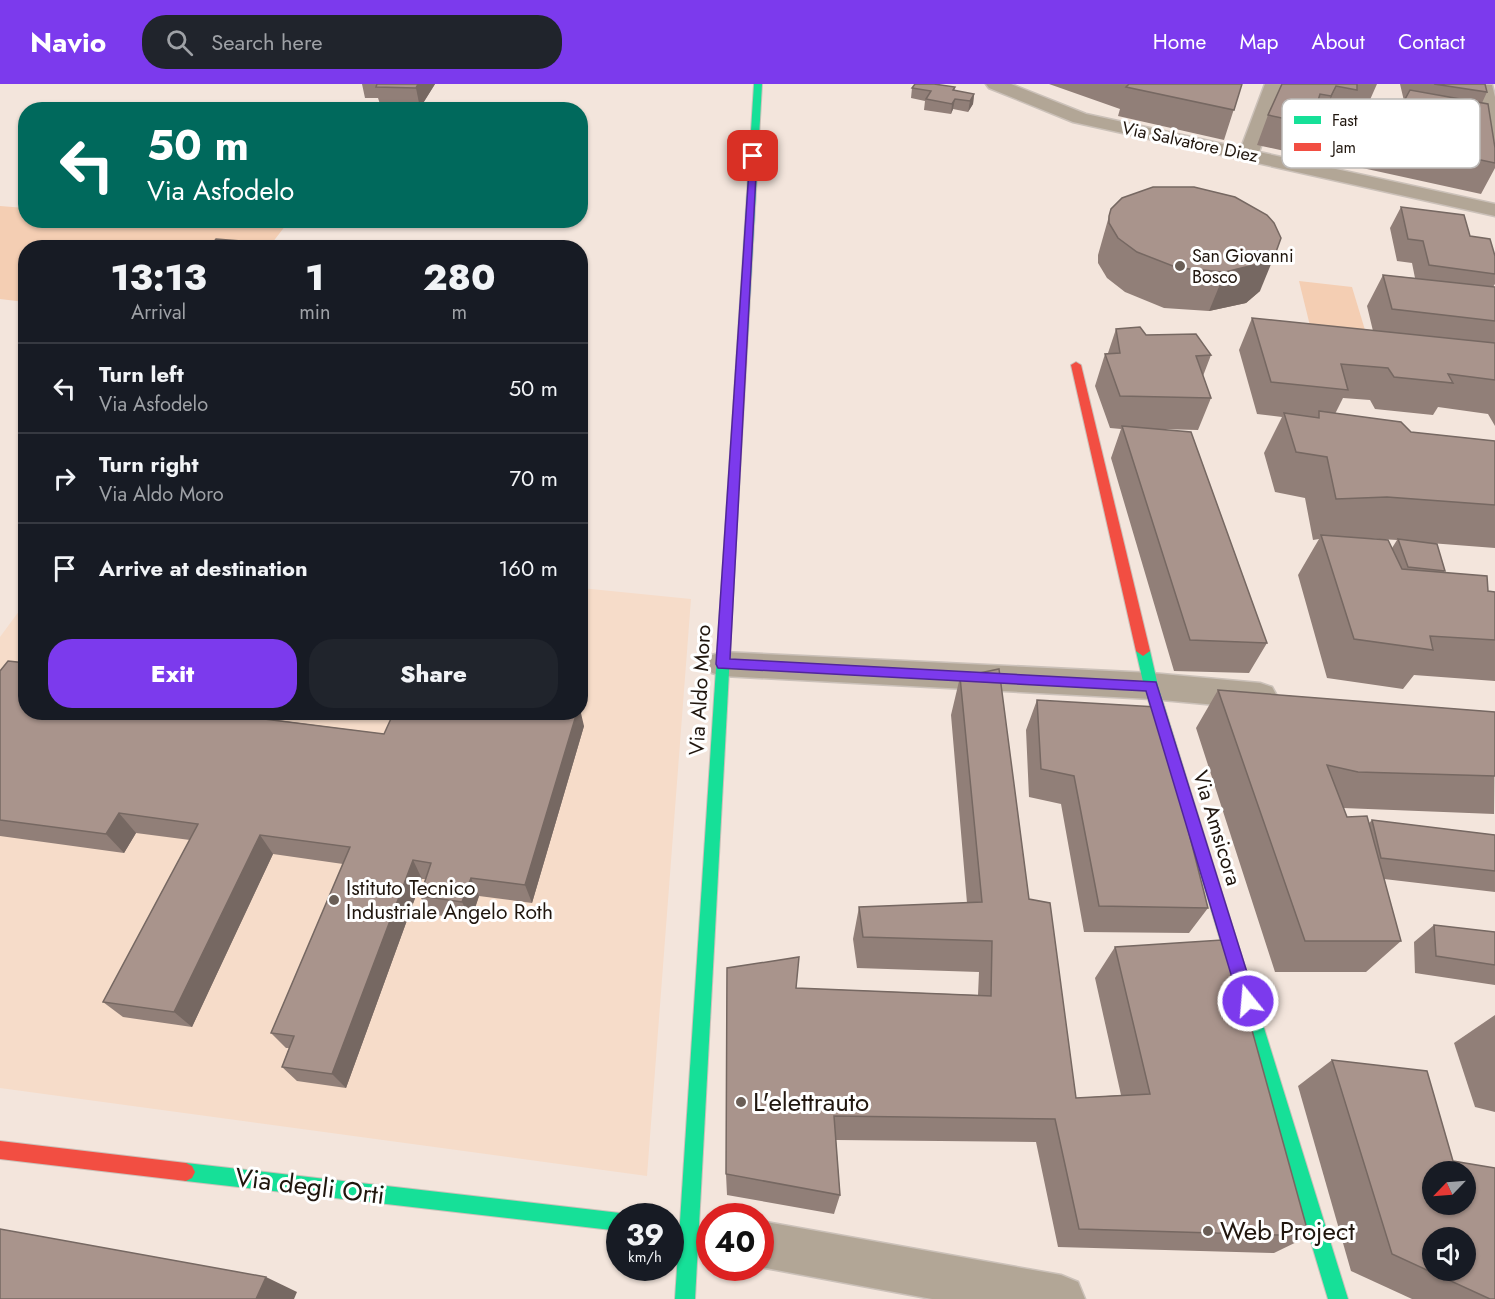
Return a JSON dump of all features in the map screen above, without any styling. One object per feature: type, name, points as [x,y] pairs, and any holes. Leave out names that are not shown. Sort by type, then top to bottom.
[{"type":"street","name":"Via Aldo Moro","points":[[685,1299],[758,84]]},
{"type":"street","name":"Via Salvatore Diez","points":[[995,84],[1080,118],[1282,163]]},
{"type":"street","points":[[1248,155],[1274,84]]},
{"type":"street","points":[[1486,85],[1495,138]]},
{"type":"street","name":"Via Salvatore Diez","points":[[1306,168],[1495,210]]},
{"type":"street","name":"Via Amsicora","points":[[1076,365],[1151,686],[1338,1299]]},
{"type":"street","points":[[723,664],[1151,686],[1294,699]]},
{"type":"street","name":"Via degli Orti","points":[[0,1150],[606,1220]]},
{"type":"street","points":[[774,1247],[1061,1299]]},
{"type":"shaded area","points":[[0,206],[18,207],[18,228],[284,228],[274,240],[18,240],[18,301],[0,299]]},
{"type":"shaded area","points":[[1299,281],[1352,287],[1368,340],[1312,334]]},
{"type":"shaded area","name":"Istituto Tecnico Industriale Angelo Roth","points":[[588,589],[691,599],[647,1176],[0,1088],[0,637],[18,613],[18,720],[588,720]]},
{"type":"building","points":[[377,84],[418,84],[416,88],[376,87]]},
{"type":"building","points":[[915,84],[955,87],[953,90],[974,94],[970,101],[955,99],[952,104],[926,99],[931,91],[912,88]]},
{"type":"building","points":[[1129,84],[1242,84],[1234,110],[1126,87]]},
{"type":"building","points":[[1282,84],[1357,84],[1357,90],[1336,86],[1331,96],[1320,94],[1318,99],[1282,99],[1282,118],[1268,115]]},
{"type":"building","points":[[1434,84],[1485,84],[1487,92]]},
{"type":"building","points":[[1410,90],[1460,99],[1405,99]]},
{"type":"building","points":[[1480,103],[1488,104],[1495,163],[1480,160]]},
{"type":"building","points":[[1153,187],[1194,187],[1235,197],[1267,215],[1274,223],[1281,238],[1276,252],[1262,263],[1225,272],[1178,268],[1137,252],[1118,238],[1109,223],[1109,216],[1111,209],[1122,198]]},
{"type":"building","points":[[1401,207],[1464,215],[1470,236],[1490,239],[1495,256],[1495,274],[1429,265],[1423,241],[1408,239]]},
{"type":"building","points":[[1383,275],[1495,287],[1495,321],[1392,309]]},
{"type":"building","points":[[1252,318],[1495,343],[1495,380],[1448,374],[1453,383],[1394,377],[1388,368],[1341,364],[1348,390],[1271,382]]},
{"type":"building","points":[[1140,327],[1146,335],[1196,334],[1211,355],[1196,356],[1211,398],[1120,396],[1105,354],[1120,353],[1116,329]]},
{"type":"building","points":[[1319,411],[1401,422],[1411,432],[1495,441],[1495,505],[1387,497],[1336,499],[1327,457],[1296,452],[1284,413],[1319,418]]},
{"type":"building","points":[[1122,426],[1191,432],[1267,643],[1190,640]]},
{"type":"building","points":[[1321,535],[1388,540],[1402,569],[1487,576],[1488,591],[1495,592],[1495,640],[1430,636],[1433,650],[1354,639]]},
{"type":"building","points":[[1398,539],[1437,544],[1445,571],[1408,567]]},
{"type":"building","points":[[8,661],[18,662],[18,720],[273,720],[384,734],[390,720],[575,720],[525,885],[471,878],[462,902],[420,896],[431,863],[413,860],[332,1074],[282,1067],[294,1036],[271,1033],[350,847],[260,835],[174,1012],[103,1002],[198,824],[119,813],[106,834],[0,820],[0,671]]},
{"type":"building","points":[[999,669],[1029,899],[1050,903],[1076,1098],[1150,1094],[1115,947],[1222,940],[1237,976],[1309,1236],[1079,1229],[1055,1119],[834,1116],[840,1195],[726,1174],[727,968],[799,957],[796,988],[991,996],[992,941],[863,937],[859,907],[982,902],[960,677]]},
{"type":"building","points":[[1218,690],[1495,712],[1495,776],[1358,772],[1327,765],[1347,817],[1367,816],[1401,941],[1305,941]]},
{"type":"building","points":[[1037,700],[1157,707],[1208,908],[1099,906],[1074,776],[1041,769]]},
{"type":"building","points":[[1372,820],[1495,835],[1495,871],[1381,858]]},
{"type":"building","points":[[1434,925],[1495,932],[1495,965],[1436,956]]},
{"type":"building","points":[[1332,1060],[1427,1071],[1453,1161],[1422,1161],[1422,1215],[1476,1215],[1476,1165],[1495,1168],[1495,1299],[1490,1299],[1451,1281],[1476,1281],[1476,1227],[1422,1227],[1422,1268],[1392,1254]]},
{"type":"building","points":[[0,1229],[266,1277],[256,1299],[0,1299]]},
{"type":"traffic: fast","points":[[743,333],[758,84]]},
{"type":"traffic: fast","points":[[685,1299],[729,561]]},
{"type":"traffic: fast","points":[[1143,651],[1151,686],[1338,1299]]},
{"type":"traffic: fast","points":[[186,1172],[606,1220]]},
{"type":"traffic: jam","points":[[729,561],[743,333]]},
{"type":"traffic: jam","points":[[1076,365],[1143,651]]},
{"type":"traffic: jam","points":[[0,1150],[186,1172]]},
{"type":"place","name":"San Giovanni Bosco","points":[[1180,266]]},
{"type":"place","name":"Istituto Tecnico Industriale Angelo Roth","points":[[334,900]]},
{"type":"place","name":"L'elettrauto","points":[[741,1102]]},
{"type":"place","name":"Web Project","points":[[1208,1231]]},
{"type":"route","points":[[753,156],[723,664],[1151,686],[1248,1001]]}]
